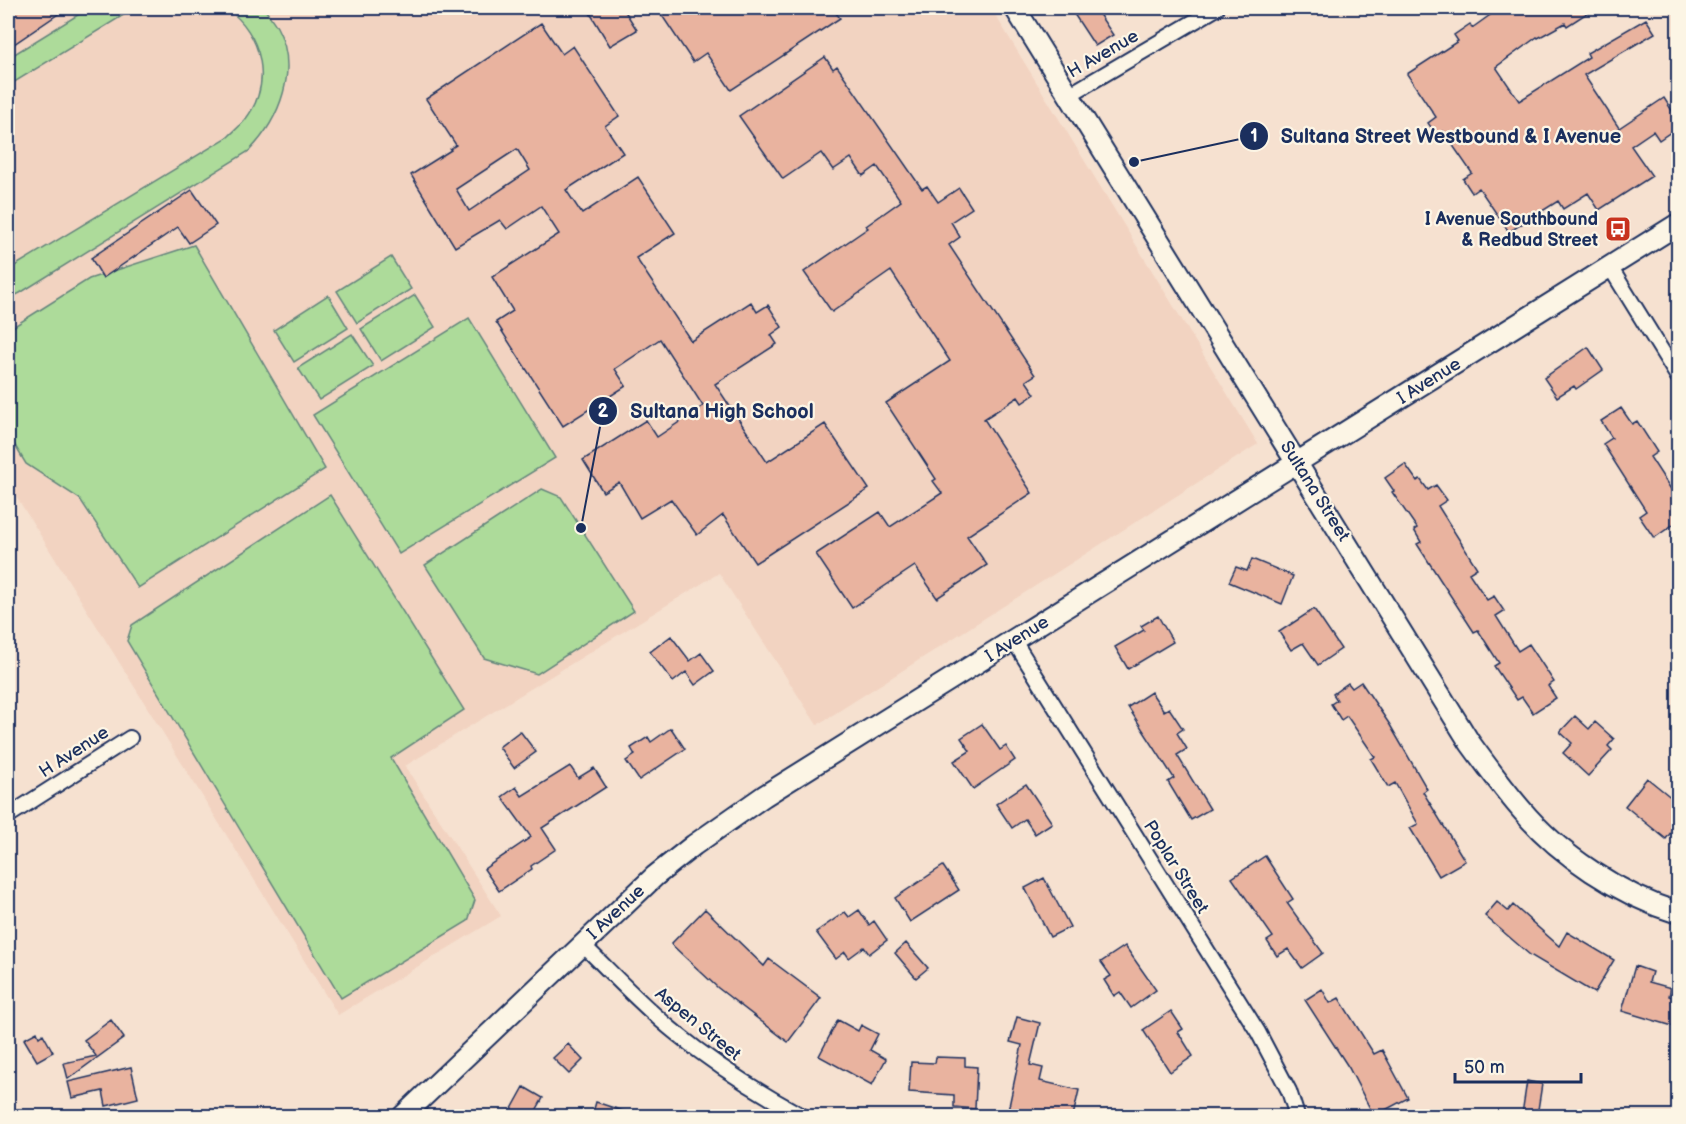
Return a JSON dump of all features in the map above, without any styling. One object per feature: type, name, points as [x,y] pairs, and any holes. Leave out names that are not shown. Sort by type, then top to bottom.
[{"type":"main road","name":"Sultana Street","points":[[1015,8],[1470,742],[1521,810],[1556,843],[1593,873],[1633,895],[1678,913]]},
{"type":"main road","name":"I Avenue","points":[[403,1116],[656,876],[711,833],[796,775],[1014,641],[1678,224]]},
{"type":"street","name":"H Avenue","points":[[1069,95],[1217,8]]},
{"type":"street","points":[[1610,267],[1678,377]]},
{"type":"street","name":"Poplar Street","points":[[1014,641],[1258,1032],[1289,1091],[1297,1116]]},
{"type":"street","name":"H Avenue","points":[[8,816],[130,738]]},
{"type":"street","name":"Aspen Street","points":[[582,944],[675,1032],[760,1093],[802,1116]]},
{"type":"shaded area","points":[[8,8],[991,8],[1258,444],[817,725],[719,573],[405,766],[501,916],[338,1015],[8,483]]},
{"type":"green space","points":[[89,8],[135,8],[8,86],[8,58]]},
{"type":"green space","points":[[226,8],[264,8],[277,27],[284,43],[287,60],[283,93],[278,109],[260,138],[249,151],[8,299],[8,270],[228,137],[245,120],[254,106],[259,90],[260,60],[248,31]]},
{"type":"green space","points":[[194,245],[325,469],[138,588],[80,499],[26,464],[8,434],[8,330],[89,279]]},
{"type":"green space","points":[[391,257],[411,289],[357,323],[337,291]]},
{"type":"green space","points":[[328,295],[348,328],[294,362],[274,330]]},
{"type":"green space","points":[[415,295],[435,327],[381,361],[361,329]]},
{"type":"green space","points":[[469,318],[555,458],[399,554],[313,415]]},
{"type":"green space","points":[[352,334],[373,366],[319,400],[298,368]]},
{"type":"green space","points":[[542,489],[561,497],[634,611],[537,674],[484,658],[425,565]]},
{"type":"green space","points":[[330,495],[464,710],[391,758],[475,900],[468,921],[341,998],[127,641],[132,625]]},
{"type":"building","points":[[8,8],[67,8],[8,48]]},
{"type":"building","points":[[587,8],[623,8],[637,30],[610,46]]},
{"type":"building","points":[[657,8],[832,8],[840,18],[731,90],[706,53],[693,62]]},
{"type":"building","points":[[1070,8],[1095,8],[1113,35],[1095,46]]},
{"type":"building","points":[[1500,8],[1595,8],[1567,26],[1565,23],[1537,37],[1496,67],[1519,101],[1589,57],[1587,53],[1646,19],[1655,33],[1584,75],[1619,128],[1664,98],[1678,120],[1678,127],[1659,140],[1653,131],[1631,146],[1652,176],[1599,210],[1588,193],[1563,209],[1558,201],[1509,232],[1479,188],[1472,193],[1463,179],[1472,173],[1443,131],[1437,136],[1428,123],[1436,117],[1407,74],[1458,41],[1454,35],[1470,24],[1472,28]]},
{"type":"building","points":[[541,23],[562,54],[573,46],[619,116],[605,126],[623,153],[566,190],[582,214],[638,177],[675,233],[636,258],[691,341],[751,302],[757,312],[768,305],[782,327],[771,335],[777,344],[715,384],[767,462],[825,424],[869,489],[755,563],[723,515],[697,535],[671,499],[640,518],[619,482],[603,492],[583,460],[646,420],[657,437],[703,406],[660,339],[615,369],[626,386],[563,426],[496,322],[513,311],[492,277],[559,234],[541,206],[507,229],[500,220],[455,247],[411,175],[456,145],[426,99]],"holes":[[[517,149],[530,170],[469,211],[456,189]]]},
{"type":"building","points":[[825,57],[833,69],[837,66],[922,189],[927,186],[938,202],[959,188],[972,208],[951,222],[960,237],[949,245],[1035,375],[1026,381],[1035,394],[1022,403],[1018,397],[984,419],[1032,493],[967,536],[987,565],[937,598],[915,566],[852,608],[816,554],[880,512],[890,527],[942,493],[933,481],[936,479],[886,403],[950,361],[891,271],[832,312],[804,272],[868,228],[866,226],[901,201],[877,166],[863,176],[851,158],[833,170],[821,153],[783,179],[739,116]]},
{"type":"building","points":[[192,190],[216,225],[189,243],[178,227],[103,278],[91,258]]},
{"type":"building","points":[[1588,347],[1603,370],[1576,389],[1574,386],[1557,397],[1544,378]]},
{"type":"building","points":[[1621,408],[1632,424],[1637,421],[1657,452],[1650,457],[1678,500],[1678,521],[1654,538],[1639,516],[1646,511],[1603,444],[1612,438],[1601,421]]},
{"type":"building","points":[[1405,464],[1417,481],[1420,479],[1428,490],[1436,485],[1447,500],[1438,506],[1477,568],[1469,573],[1487,600],[1494,596],[1504,611],[1496,616],[1518,651],[1529,644],[1554,682],[1548,686],[1556,698],[1533,713],[1522,697],[1517,700],[1494,666],[1499,663],[1478,630],[1474,632],[1417,544],[1421,542],[1414,530],[1417,528],[1385,478]]},
{"type":"building","points":[[1252,559],[1293,576],[1282,604],[1229,582],[1236,567],[1247,571]]},
{"type":"building","points":[[1314,609],[1341,649],[1318,665],[1303,643],[1291,650],[1279,632]]},
{"type":"building","points":[[1158,616],[1173,642],[1128,669],[1115,647],[1144,630],[1141,626]]},
{"type":"building","points":[[671,636],[690,661],[701,653],[714,671],[695,685],[686,672],[673,682],[650,652]]},
{"type":"building","points":[[1361,682],[1390,725],[1427,789],[1423,792],[1465,861],[1439,876],[1410,828],[1418,824],[1395,783],[1388,787],[1371,759],[1375,757],[1347,716],[1341,720],[1331,704],[1337,700],[1333,694],[1348,683],[1352,688]]},
{"type":"building","points":[[1151,692],[1164,711],[1169,708],[1183,729],[1177,733],[1187,749],[1177,755],[1210,809],[1191,820],[1168,782],[1174,778],[1128,707]]},
{"type":"building","points":[[1575,716],[1589,729],[1595,722],[1614,739],[1608,746],[1612,750],[1588,776],[1563,753],[1572,743],[1560,732]]},
{"type":"building","points":[[982,724],[1000,750],[1006,746],[1015,760],[973,789],[954,761],[970,751],[961,738]]},
{"type":"building","points":[[671,728],[685,749],[639,780],[626,761],[635,755],[631,748],[648,737],[651,742]]},
{"type":"building","points":[[520,731],[536,752],[514,768],[499,747]]},
{"type":"building","points":[[570,766],[578,778],[594,768],[606,787],[542,828],[556,849],[531,866],[532,869],[499,891],[484,869],[531,837],[502,797],[516,787],[522,796]]},
{"type":"building","points":[[1647,778],[1678,803],[1678,823],[1666,839],[1625,806]]},
{"type":"building","points":[[1026,784],[1052,823],[1035,834],[1025,819],[1012,828],[996,804]]},
{"type":"building","points":[[1265,856],[1293,899],[1287,903],[1323,953],[1302,968],[1288,949],[1277,956],[1267,941],[1273,937],[1232,878]]},
{"type":"building","points":[[943,866],[959,890],[910,922],[895,898]]},
{"type":"building","points":[[1044,878],[1070,927],[1050,937],[1025,888]]},
{"type":"building","points":[[1497,902],[1508,911],[1513,905],[1559,946],[1567,932],[1614,960],[1594,993],[1530,955],[1485,916]]},
{"type":"building","points":[[705,909],[764,966],[769,959],[821,998],[788,1042],[718,988],[671,944]]},
{"type":"building","points":[[859,910],[869,925],[874,921],[887,940],[869,954],[864,947],[849,958],[845,952],[836,959],[816,932],[845,912],[849,917]]},
{"type":"building","points":[[906,943],[928,968],[916,978],[895,953]]},
{"type":"building","points":[[1125,946],[1156,990],[1131,1008],[1120,992],[1114,996],[1104,980],[1111,976],[1101,962]]},
{"type":"building","points":[[1635,966],[1652,972],[1649,982],[1671,988],[1669,996],[1678,999],[1676,1027],[1622,1011]]},
{"type":"building","points":[[1322,989],[1330,1003],[1339,998],[1374,1054],[1382,1050],[1408,1098],[1374,1116],[1349,1068],[1305,1000]]},
{"type":"building","points":[[1171,1011],[1183,1029],[1178,1032],[1193,1056],[1170,1072],[1143,1030]]},
{"type":"building","points":[[1017,1017],[1040,1023],[1030,1065],[1043,1068],[1040,1081],[1079,1090],[1073,1116],[1032,1116],[1008,1111],[1022,1045],[1010,1042]]},
{"type":"building","points":[[111,1020],[124,1038],[68,1079],[64,1063],[96,1056],[84,1040]]},
{"type":"building","points":[[838,1020],[858,1031],[861,1025],[878,1034],[870,1050],[886,1059],[872,1085],[819,1056]]},
{"type":"building","points":[[37,1032],[39,1037],[43,1034],[53,1052],[37,1061],[24,1039]]},
{"type":"building","points":[[568,1044],[583,1060],[569,1074],[553,1058]]},
{"type":"building","points":[[936,1057],[965,1058],[965,1066],[977,1067],[975,1109],[954,1107],[954,1095],[909,1092],[911,1062],[935,1063]]},
{"type":"building","points":[[131,1067],[138,1098],[106,1106],[103,1091],[72,1098],[68,1082]]},
{"type":"building","points":[[1527,1081],[1542,1084],[1537,1116],[1522,1114]]},
{"type":"building","points":[[524,1087],[543,1098],[533,1116],[508,1116]]},
{"type":"building","points":[[596,1102],[632,1114],[631,1116],[592,1116]]},
{"type":"place","name":"Sultana Street Westbound & I Avenue","points":[[1134,162]]},
{"type":"place","name":"I Avenue Southbound & Redbud Street","points":[[1618,229]]},
{"type":"place","name":"Sultana High School","points":[[581,528]]}]
